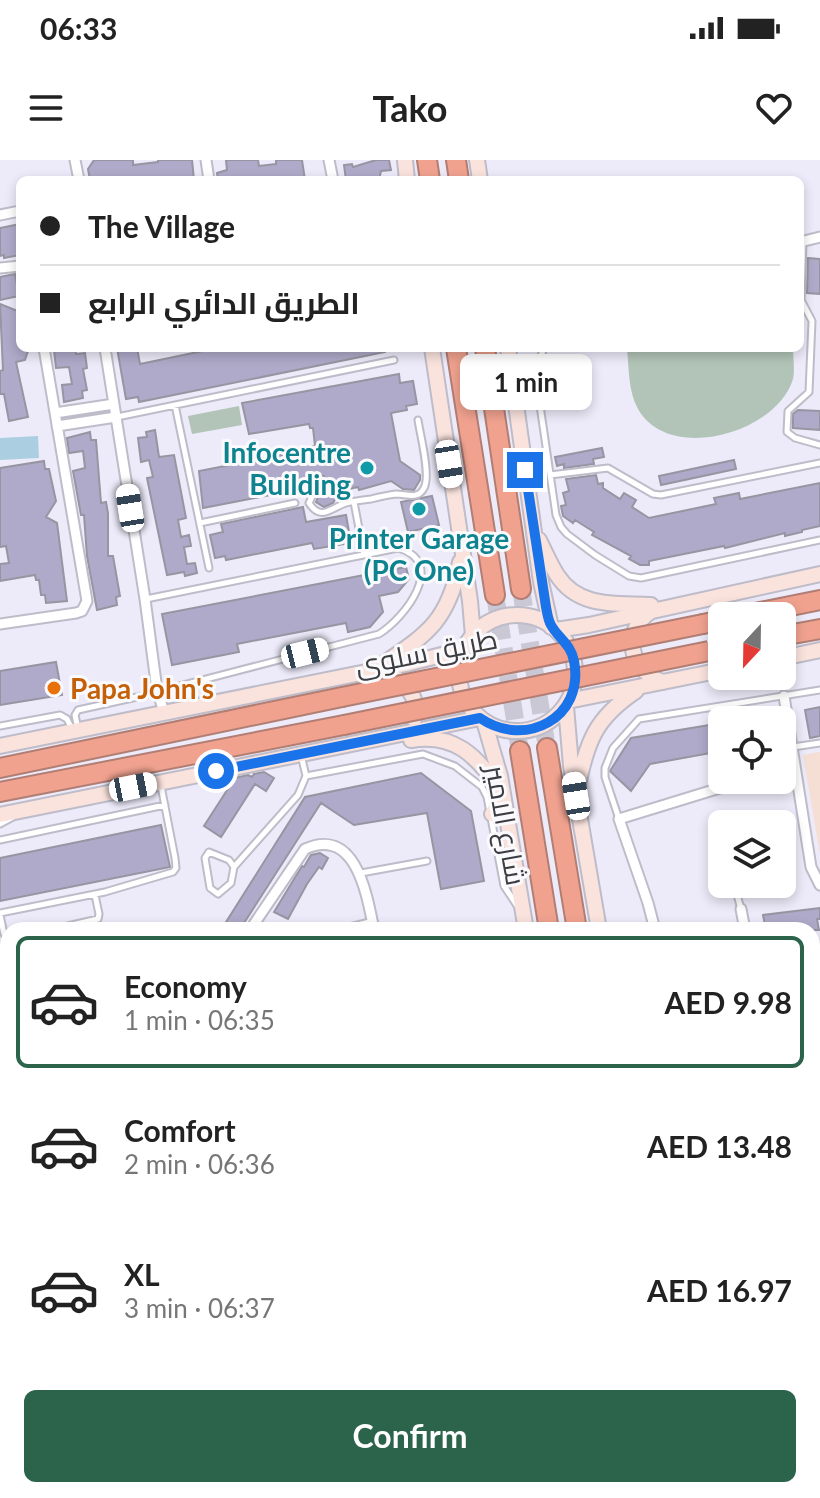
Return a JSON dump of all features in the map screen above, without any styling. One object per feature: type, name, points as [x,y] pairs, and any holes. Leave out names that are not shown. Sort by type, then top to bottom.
[{"type":"highway","points":[[457,352],[495,595]]},
{"type":"highway","points":[[486,352],[521,589]]},
{"type":"highway","points":[[796,605],[820,600]]},
{"type":"highway","name":"طريق سلوى","points":[[0,768],[708,623]]},
{"type":"highway","points":[[796,633],[820,629]]},
{"type":"highway","name":"طريق سلوى","points":[[0,792],[708,652]]},
{"type":"highway","points":[[547,748],[576,922]]},
{"type":"highway","points":[[520,751],[548,922]]},
{"type":"main road","points":[[433,352],[462,549],[469,642]]},
{"type":"main road","points":[[509,352],[541,582],[554,628],[570,648],[574,659],[575,673],[567,703],[576,796],[598,922]]},
{"type":"main road","points":[[534,531],[557,576],[578,595],[607,604],[660,608]]},
{"type":"main road","points":[[375,670],[421,638],[436,623],[454,590],[462,549]]},
{"type":"main road","points":[[708,673],[567,703],[552,721],[533,730],[513,732],[482,719],[470,707],[462,693],[460,663],[469,642],[489,622],[510,616],[532,617],[554,628],[820,574]]},
{"type":"main road","points":[[660,608],[645,615],[634,631],[632,650],[639,667],[654,679],[664,682]]},
{"type":"main road","name":"طريق سلوى","points":[[0,746],[375,670],[469,642]]},
{"type":"main road","points":[[796,655],[820,650]]},
{"type":"main road","points":[[375,670],[395,676],[414,697],[417,706],[413,720],[400,734]]},
{"type":"main road","points":[[576,796],[586,750],[596,727],[607,713],[643,686]]},
{"type":"main road","points":[[0,815],[482,719]]},
{"type":"main road","name":"شارع الامير","points":[[482,719],[496,757],[525,922]]},
{"type":"main road","points":[[352,744],[364,748],[422,738],[459,747],[476,758],[503,795],[492,814]]},
{"type":"street","points":[[0,624],[76,613],[82,611],[87,601],[45,352]]},
{"type":"street","points":[[106,352],[157,690],[164,712]]},
{"type":"street","points":[[55,413],[114,404]]},
{"type":"street","points":[[57,426],[116,417]]},
{"type":"street","points":[[784,696],[786,706]]},
{"type":"street","points":[[796,771],[811,867],[820,885]]},
{"type":"street","points":[[653,922],[619,819],[708,792]]},
{"type":"street","points":[[255,922],[305,849],[317,844],[329,844],[342,851],[361,873],[373,922]]},
{"type":"street","points":[[741,909],[743,922]]},
{"type":"lane","points":[[804,306],[812,321],[809,392],[788,411],[787,432],[790,436],[820,445]]},
{"type":"lane","points":[[542,352],[537,366],[537,385],[556,515],[567,534],[595,555],[634,578],[641,578],[820,540]]},
{"type":"lane","points":[[116,417],[394,360]]},
{"type":"lane","points":[[175,405],[209,568]]},
{"type":"lane","points":[[320,480],[310,501],[311,508],[325,514],[354,502],[395,494],[413,496],[423,490],[426,478],[418,420]]},
{"type":"lane","points":[[550,475],[608,468],[653,494],[661,495],[820,463]]},
{"type":"lane","points":[[354,502],[364,555]]},
{"type":"lane","points":[[200,523],[295,503]]},
{"type":"lane","points":[[75,729],[78,710],[364,639],[389,627],[412,601],[420,584],[419,567],[411,552],[403,549],[145,599]]},
{"type":"lane","points":[[619,819],[605,777],[607,759],[639,719],[820,690]]},
{"type":"lane","points":[[0,726],[60,715],[75,729]]},
{"type":"lane","points":[[796,746],[820,743]]},
{"type":"lane","points":[[234,867],[220,855],[207,853],[212,891],[218,894],[229,886],[234,867],[298,795],[306,776],[301,755]]},
{"type":"lane","points":[[306,776],[414,755],[432,756],[455,766],[482,787],[492,814],[504,886],[523,913]]},
{"type":"lane","points":[[0,914],[95,895],[173,872],[176,868],[175,858],[160,782]]},
{"type":"lane","points":[[0,840],[165,805]]},
{"type":"lane","points":[[0,824],[26,809]]},
{"type":"lane","points":[[361,873],[427,861]]},
{"type":"lane","points":[[85,922],[98,919],[95,895]]},
{"type":"lane","points":[[738,898],[741,909]]},
{"type":"shaded area","points":[[820,752],[820,854],[803,755]]},
{"type":"green space","points":[[627,352],[793,352],[793,379],[783,398],[766,414],[745,427],[721,435],[696,438],[673,435],[653,426],[638,409],[631,387]]},
{"type":"green space","points":[[239,406],[242,425],[192,434],[188,416]]},
{"type":"water","points":[[38,436],[39,458],[0,460],[0,438]]},
{"type":"building","points":[[94,160],[133,160],[133,165],[158,160],[192,160],[194,176],[89,176],[88,169]]},
{"type":"building","points":[[226,160],[258,160],[259,166],[276,164],[276,160],[302,160],[304,176],[217,176],[217,173],[227,170]]},
{"type":"building","points":[[376,160],[389,160],[391,170],[381,171],[380,176],[345,176],[344,165],[352,164],[353,167]]},
{"type":"building","points":[[16,225],[16,256],[0,256],[0,228]]},
{"type":"building","points":[[808,258],[820,259],[820,294],[807,293]]},
{"type":"building","points":[[15,274],[16,297],[0,300],[0,277]]},
{"type":"building","points":[[0,304],[16,310],[16,352],[28,352],[25,360],[16,362],[28,417],[9,421],[4,394],[0,394],[0,371],[3,370]]},
{"type":"building","points":[[54,352],[85,353],[87,368],[83,369],[87,390],[82,391],[83,398],[64,402],[62,385],[72,384],[69,367],[56,368]]},
{"type":"building","points":[[118,352],[138,352],[140,364],[198,352],[385,352],[139,402],[138,397],[126,399]]},
{"type":"building","points":[[399,374],[400,383],[413,381],[417,404],[391,413],[400,461],[420,475],[414,490],[403,489],[391,481],[359,490],[358,487],[340,491],[333,503],[324,507],[316,502],[325,480],[324,476],[319,475],[312,484],[303,486],[302,480],[285,483],[286,492],[203,508],[199,471],[315,446],[313,428],[309,424],[249,434],[242,403]]},
{"type":"building","points":[[798,410],[820,411],[820,430],[793,428],[793,414]]},
{"type":"building","points":[[155,430],[159,457],[174,455],[186,518],[178,520],[181,537],[189,535],[191,546],[184,547],[187,564],[195,563],[197,573],[185,576],[184,572],[167,575],[147,478],[153,477],[149,460],[141,462],[138,438],[147,437],[146,432]]},
{"type":"building","points":[[90,432],[91,440],[96,440],[101,503],[106,502],[108,513],[108,556],[113,556],[120,596],[116,597],[117,605],[97,610],[87,556],[84,515],[81,515],[73,471],[85,468],[83,451],[69,453],[67,438]]},
{"type":"building","points":[[602,448],[604,457],[593,459],[594,464],[557,466],[555,457]]},
{"type":"building","points":[[734,460],[736,469],[661,485],[659,476]]},
{"type":"building","points":[[44,461],[45,469],[49,469],[56,501],[46,517],[57,523],[67,601],[46,603],[35,575],[0,581],[0,564],[9,563],[6,546],[0,547],[0,468]]},
{"type":"building","points":[[596,475],[598,484],[603,483],[603,488],[620,499],[624,493],[636,500],[632,507],[649,518],[716,504],[714,498],[739,493],[740,499],[820,483],[820,526],[640,565],[629,559],[631,556],[592,535],[594,532],[563,516],[561,506],[566,505],[563,493],[569,491],[566,479]]},
{"type":"building","name":"Printer Garage (PC One)","points":[[432,496],[439,525],[408,532],[401,502]]},
{"type":"building","points":[[303,507],[306,522],[346,515],[351,543],[314,549],[312,543],[226,560],[225,556],[215,558],[210,535],[223,532],[221,524]]},
{"type":"building","points":[[406,567],[409,579],[398,592],[379,596],[383,612],[370,627],[348,632],[346,623],[237,644],[239,652],[172,665],[162,614]]},
{"type":"building","points":[[56,662],[62,695],[0,705],[0,671]]},
{"type":"building","points":[[820,707],[820,736],[810,738],[805,710]]},
{"type":"building","points":[[708,725],[708,754],[650,764],[631,791],[610,771],[631,738]]},
{"type":"building","points":[[264,772],[274,778],[266,791],[255,784],[221,837],[204,826],[235,778],[252,777]]},
{"type":"building","points":[[421,773],[471,811],[484,881],[441,889],[427,813],[354,825],[321,803],[246,920],[226,922],[305,797]]},
{"type":"building","points":[[161,825],[170,867],[0,901],[0,858]]},
{"type":"building","points":[[320,853],[328,858],[307,884],[288,919],[274,912],[302,866],[311,855]]},
{"type":"building","points":[[820,908],[818,922],[764,922],[763,915]]},
{"type":"tunnel","points":[[521,589],[547,748]]},
{"type":"tunnel","points":[[495,595],[520,751]]},
{"type":"place","name":"Infocentre Building","points":[[367,468]]},
{"type":"place","name":"Printer Garage (PC One)","points":[[419,509]]},
{"type":"place","name":"Papa John's","points":[[54,688]]},
{"type":"route","points":[[216,771],[480,718],[502,730],[513,732],[533,730],[552,721],[566,706],[574,687],[574,659],[564,639],[551,627],[541,582],[525,470]]}]
